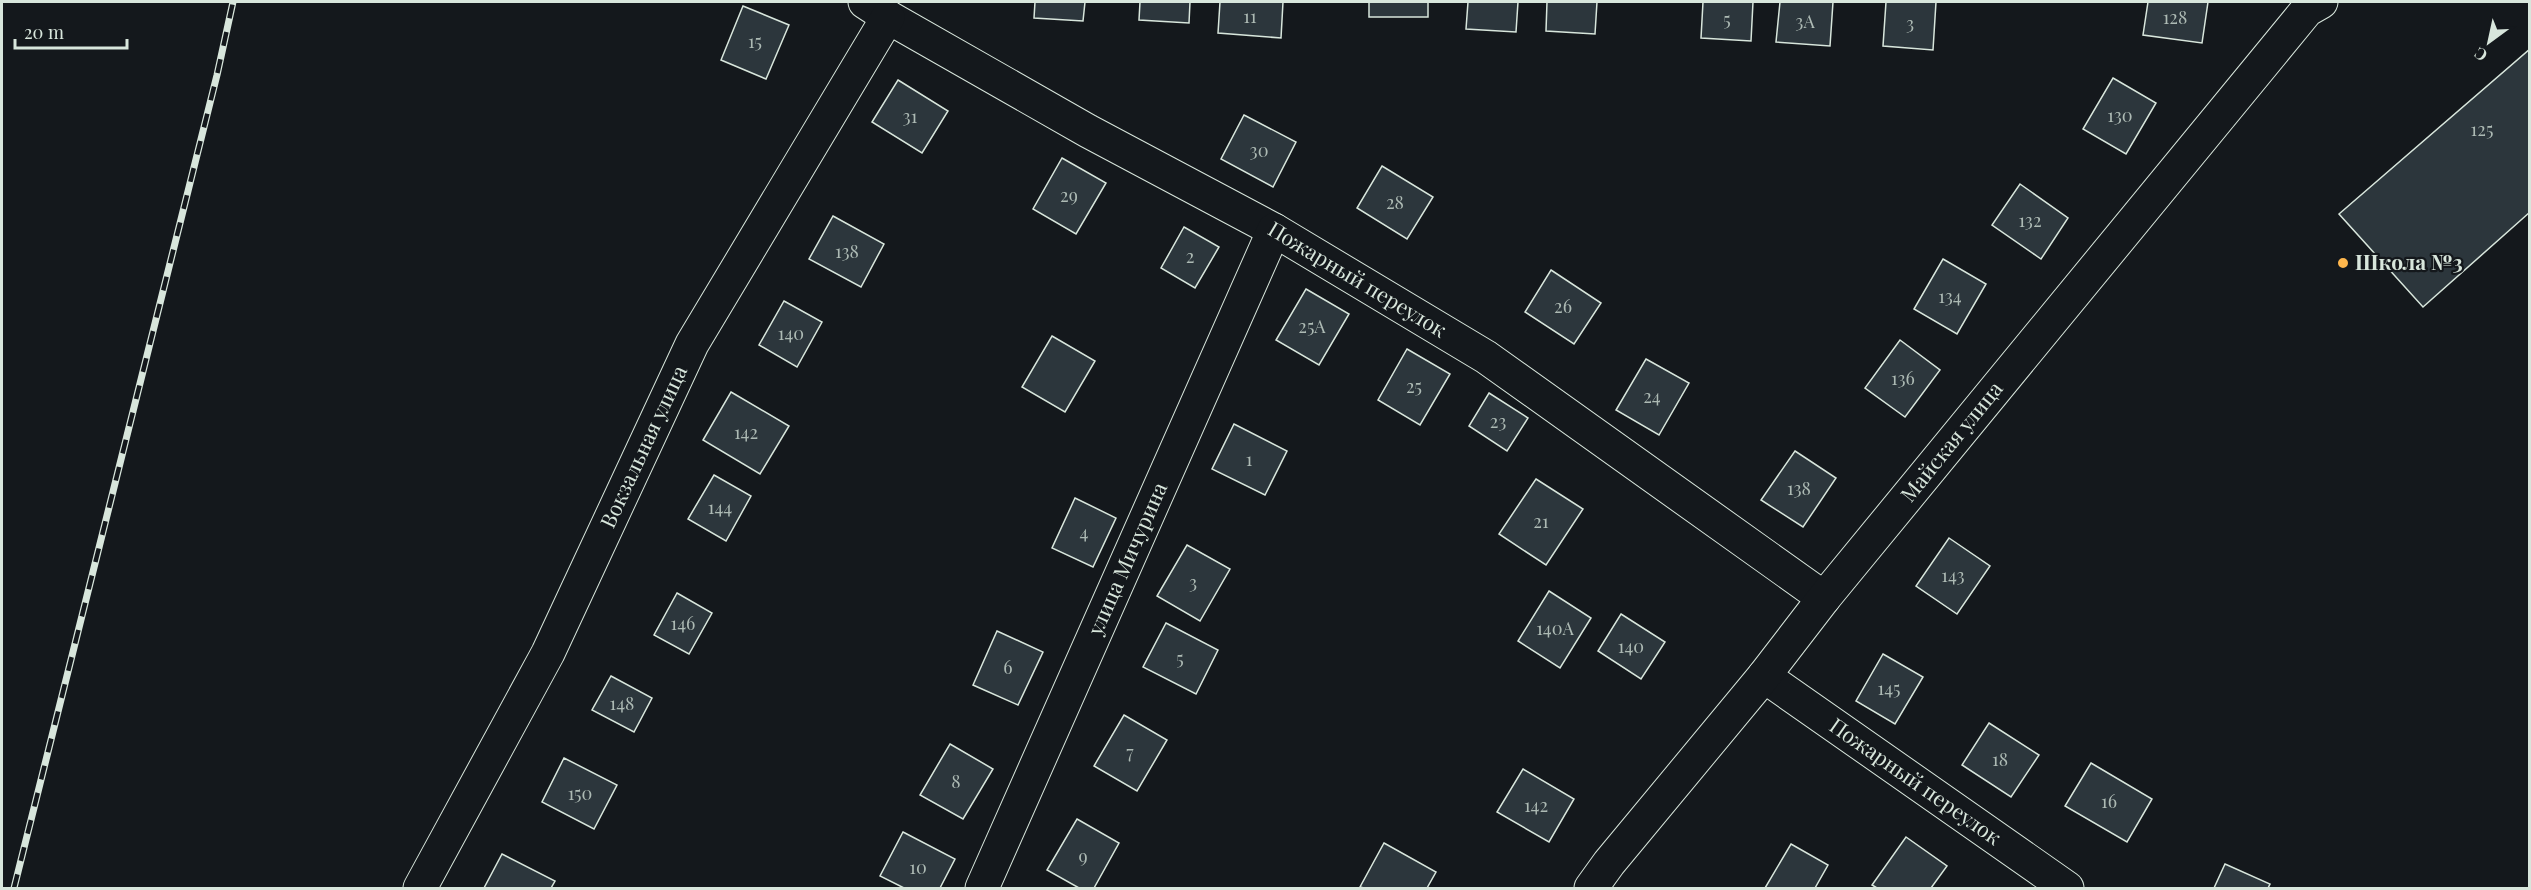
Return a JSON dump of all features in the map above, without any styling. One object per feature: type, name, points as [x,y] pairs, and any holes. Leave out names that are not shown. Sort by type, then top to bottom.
[{"type":"street","name":"Майская улица","points":[[1591,888],[1609,863],[1764,676],[1824,598],[2310,4]]},
{"type":"street","name":"Пожарный переулок","points":[[877,9],[1088,132],[1274,230],[1486,357],[1824,598]]},
{"type":"street","name":"Вокзальная улица","points":[[420,888],[548,653],[692,344],[877,9]]},
{"type":"street","name":"улица Мичурина","points":[[982,888],[1274,230]]},
{"type":"street","name":"Пожарный переулок","points":[[1764,676],[2067,888]]},
{"type":"building","points":[[1035,2],[1085,2],[1083,21],[1034,18]]},
{"type":"building","points":[[1140,2],[1190,2],[1189,23],[1139,20]]},
{"type":"building","points":[[1220,2],[1283,2],[1281,38],[1218,33]]},
{"type":"building","points":[[1369,2],[1428,2],[1428,17],[1369,17]]},
{"type":"building","points":[[1468,2],[1518,2],[1516,32],[1466,29]]},
{"type":"building","points":[[1547,2],[1597,2],[1595,34],[1546,31]]},
{"type":"building","points":[[1703,2],[1753,2],[1751,41],[1701,38]]},
{"type":"building","points":[[1780,2],[1833,2],[1830,46],[1776,42]]},
{"type":"building","points":[[1886,2],[1936,2],[1933,50],[1883,46]]},
{"type":"building","points":[[2148,2],[2208,2],[2202,43],[2143,35]]},
{"type":"building","points":[[743,6],[789,25],[766,79],[721,60]]},
{"type":"building","name":"Школа №3","points":[[2530,49],[2530,212],[2423,307],[2339,214]]},
{"type":"building","points":[[2113,78],[2156,103],[2126,154],[2083,129]]},
{"type":"building","points":[[898,80],[948,111],[922,153],[872,122]]},
{"type":"building","points":[[1244,115],[1296,142],[1273,187],[1221,159]]},
{"type":"building","points":[[1062,158],[1106,183],[1076,234],[1033,209]]},
{"type":"building","points":[[1382,166],[1433,197],[1407,239],[1357,208]]},
{"type":"building","points":[[2020,184],[2068,218],[2041,259],[1992,225]]},
{"type":"building","points":[[833,216],[884,244],[861,287],[809,259]]},
{"type":"building","points":[[1184,227],[1219,247],[1195,288],[1161,268]]},
{"type":"building","points":[[1943,259],[1986,284],[1957,334],[1914,309]]},
{"type":"building","points":[[1551,270],[1601,303],[1574,344],[1525,312]]},
{"type":"building","points":[[1306,289],[1349,314],[1319,365],[1276,340]]},
{"type":"building","points":[[784,301],[822,322],[797,367],[759,345]]},
{"type":"building","points":[[1052,336],[1095,361],[1065,412],[1022,387]]},
{"type":"building","points":[[1900,340],[1940,370],[1905,417],[1865,388]]},
{"type":"building","points":[[1407,349],[1450,374],[1420,425],[1378,400]]},
{"type":"building","points":[[1646,359],[1689,383],[1659,435],[1616,410]]},
{"type":"building","points":[[731,392],[789,426],[760,474],[703,440]]},
{"type":"building","points":[[1489,393],[1528,418],[1507,451],[1469,426]]},
{"type":"building","points":[[1234,424],[1287,451],[1265,495],[1212,469]]},
{"type":"building","points":[[1795,451],[1836,478],[1803,527],[1761,500]]},
{"type":"building","points":[[714,475],[751,496],[726,541],[688,519]]},
{"type":"building","points":[[1536,479],[1583,509],[1546,565],[1499,534]]},
{"type":"building","points":[[1075,498],[1116,518],[1093,567],[1052,548]]},
{"type":"building","points":[[1949,538],[1990,566],[1957,614],[1916,586]]},
{"type":"building","points":[[1187,545],[1230,569],[1200,621],[1157,596]]},
{"type":"building","points":[[1549,591],[1591,618],[1560,668],[1518,641]]},
{"type":"building","points":[[677,593],[712,613],[689,654],[654,635]]},
{"type":"building","points":[[1621,614],[1665,642],[1641,679],[1598,651]]},
{"type":"building","points":[[1166,623],[1218,650],[1196,694],[1143,667]]},
{"type":"building","points":[[997,631],[1043,652],[1018,705],[973,685]]},
{"type":"building","points":[[1883,654],[1923,677],[1895,724],[1856,701]]},
{"type":"building","points":[[611,676],[652,698],[634,732],[592,710]]},
{"type":"building","points":[[1124,715],[1167,740],[1137,791],[1094,766]]},
{"type":"building","points":[[1989,723],[2039,755],[2011,797],[1962,765]]},
{"type":"building","points":[[950,744],[993,769],[963,819],[920,795]]},
{"type":"building","points":[[564,758],[617,785],[594,829],[542,802]]},
{"type":"building","points":[[2091,763],[2152,799],[2127,842],[2065,806]]},
{"type":"building","points":[[1523,769],[1574,799],[1549,842],[1497,812]]},
{"type":"building","points":[[1077,819],[1119,843],[1094,888],[1079,888],[1047,870]]},
{"type":"building","points":[[903,832],[955,859],[940,888],[904,888],[880,876]]},
{"type":"building","points":[[1906,837],[1947,866],[1931,888],[1877,888],[1872,885]]},
{"type":"building","points":[[1384,843],[1436,872],[1427,888],[1360,887]]},
{"type":"building","points":[[1791,844],[1828,865],[1815,888],[1765,888]]},
{"type":"building","points":[[502,854],[555,881],[551,888],[484,888]]},
{"type":"building","points":[[2225,864],[2270,884],[2268,888],[2214,888]]},
{"type":"railway","points":[[14,888],[217,75],[233,2]]},
{"type":"place","name":"Школа №3","points":[[2343,263]]}]
